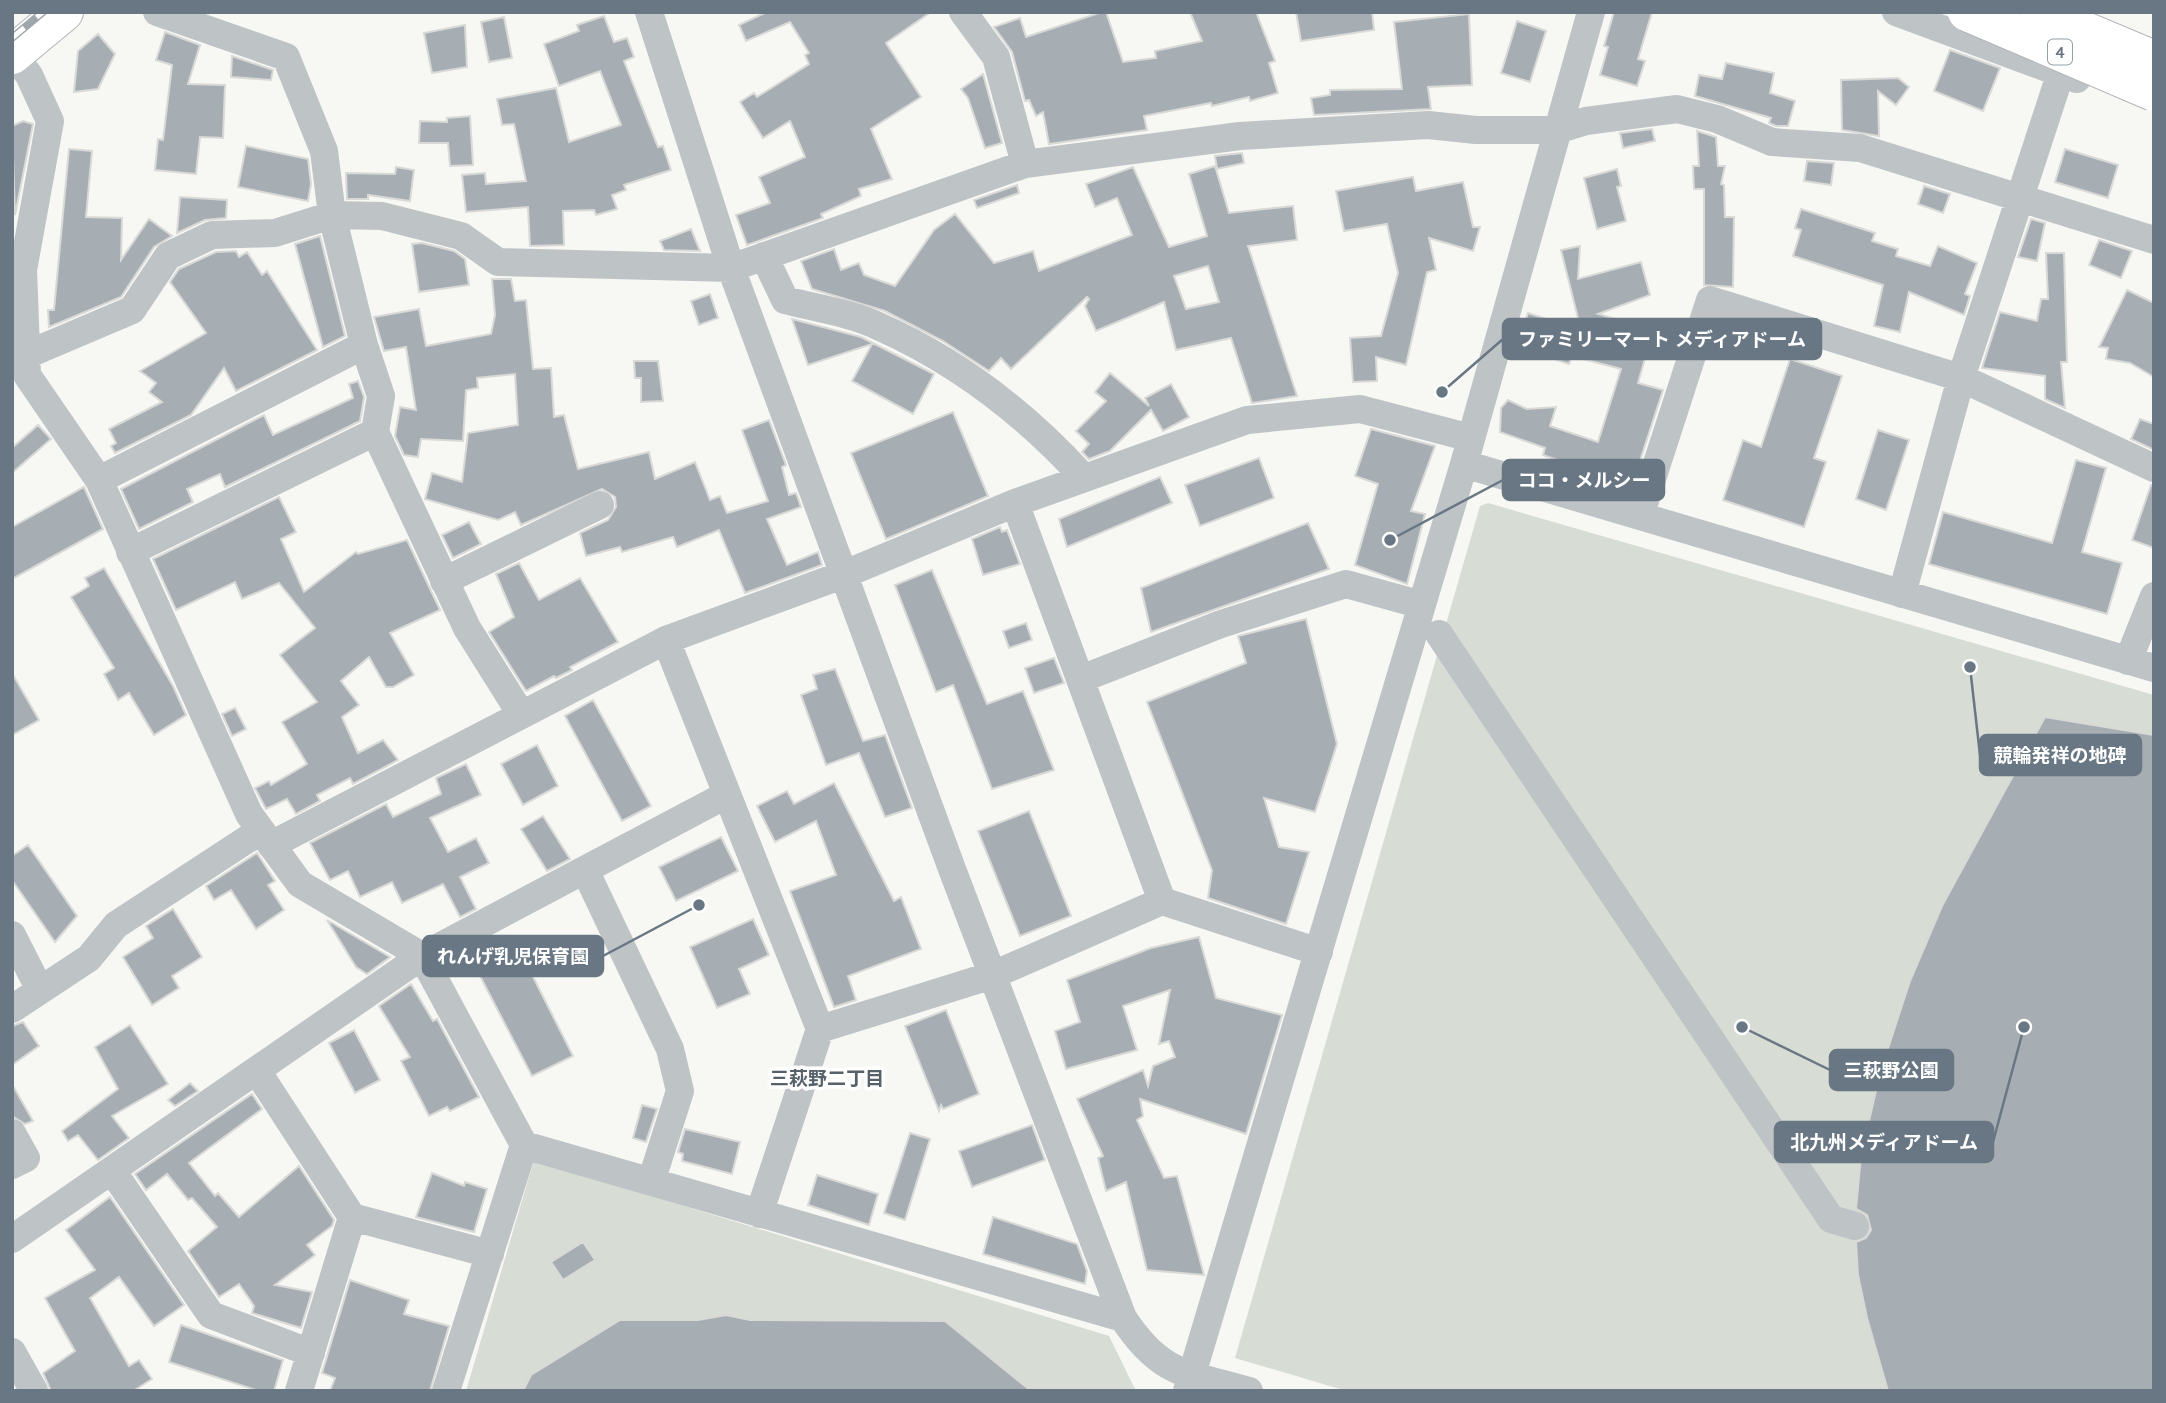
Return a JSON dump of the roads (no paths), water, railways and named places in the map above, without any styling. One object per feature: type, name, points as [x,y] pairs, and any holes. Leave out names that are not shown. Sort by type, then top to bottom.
[{"type":"highway","points":[[12,55],[64,12]]},
{"type":"highway","name":"4","points":[[1967,12],[2154,92]]},
{"type":"highway","name":"4","points":[[2040,12],[2154,60]]},
{"type":"street","points":[[157,12],[286,57],[324,151],[332,215],[364,345],[381,396],[375,432],[467,628],[521,713]]},
{"type":"street","points":[[649,12],[731,268],[1123,1318],[1153,1356],[1189,1383],[1249,1391]]},
{"type":"street","points":[[963,12],[996,57],[1025,164]]},
{"type":"street","points":[[1189,1383],[1422,605],[1591,12]]},
{"type":"street","points":[[1896,12],[2061,72],[2154,110]]},
{"type":"street","points":[[1902,594],[1961,378],[2061,72],[2073,12]]},
{"type":"street","points":[[12,55],[29,75],[50,121],[23,270],[27,375],[99,480],[249,814],[300,884],[422,956],[524,1145],[1123,1318]]},
{"type":"street","points":[[26,355],[132,310],[168,257],[212,235],[275,233],[332,215],[382,216],[461,236],[498,262],[731,268],[1025,164],[1240,136],[1428,125],[1476,130],[1556,130],[1586,121],[1677,109],[1717,119],[1772,142],[1860,148],[2154,240]]},
{"type":"street","points":[[764,256],[785,300],[876,325],[957,367],[1049,440],[1084,478]]},
{"type":"street","points":[[1640,516],[1710,300],[1961,378],[2154,468]]},
{"type":"street","points":[[99,480],[364,345]]},
{"type":"street","points":[[12,1009],[89,958],[116,925],[266,838],[666,640],[845,574],[1015,503],[1247,420],[1360,409],[1640,516],[2141,665],[2154,596]]},
{"type":"street","points":[[130,552],[375,432]]},
{"type":"street","points":[[1015,503],[1161,901]]},
{"type":"street","points":[[444,581],[600,505]]},
{"type":"street","points":[[1081,679],[1221,624],[1346,584],[1422,605]]},
{"type":"street","points":[[1438,634],[1831,1219],[1855,1226]]},
{"type":"street","points":[[666,640],[820,1029],[759,1214]]},
{"type":"street","points":[[12,1239],[113,1172],[422,956],[726,795]]},
{"type":"street","points":[[585,870],[670,1049],[680,1091],[651,1182]]},
{"type":"street","points":[[820,1029],[993,975],[1161,901],[1319,952]]},
{"type":"street","points":[[12,935],[40,990]]},
{"type":"street","points":[[257,1071],[352,1217],[490,1254]]},
{"type":"street","points":[[12,1133],[26,1158],[12,1166]]},
{"type":"street","points":[[446,1391],[524,1145]]},
{"type":"street","points":[[113,1172],[211,1315],[311,1353]]},
{"type":"street","points":[[299,1391],[352,1217]]},
{"type":"street","points":[[12,1352],[34,1391]]},
{"type":"railway","points":[[12,38],[43,12]]},
{"type":"place","name":"ファミリーマート メディアドーム","points":[[1442,392]]},
{"type":"place","name":"ココ・メルシー","points":[[1390,540]]},
{"type":"place","name":"競輪発祥の地碑","points":[[1970,667]]},
{"type":"place","name":"れんげ乳児保育園","points":[[699,905]]},
{"type":"place","name":"三萩野公園","points":[[1742,1027]]},
{"type":"place","name":"北九州メディアドーム","points":[[2024,1027]]},
{"type":"district","name":"三萩野二丁目","points":[[827,1078]]}]
